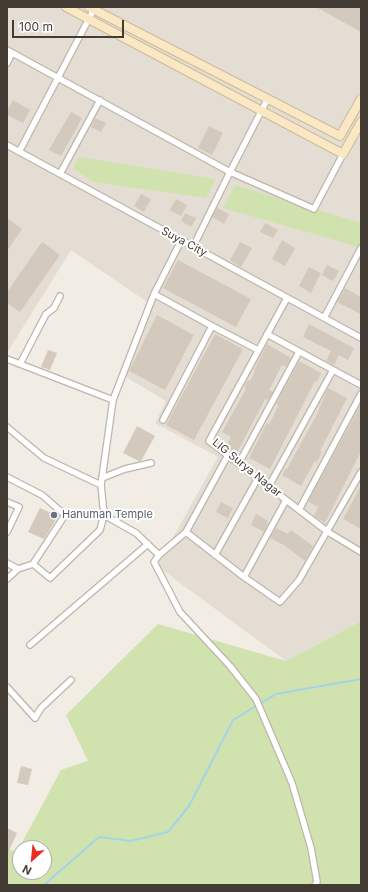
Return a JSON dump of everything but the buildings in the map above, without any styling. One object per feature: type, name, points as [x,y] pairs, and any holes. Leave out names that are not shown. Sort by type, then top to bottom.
[{"type":"street","points":[[66,7],[343,154]]},
{"type":"street","points":[[19,152],[88,19],[91,8],[340,136],[361,100]]},
{"type":"street","points":[[7,63],[10,52],[230,172],[314,209],[361,122]]},
{"type":"street","points":[[193,246],[268,98]]},
{"type":"street","points":[[60,174],[100,100]]},
{"type":"street","name":"Suya City","points":[[7,145],[361,338]]},
{"type":"street","points":[[33,564],[50,578],[100,530],[104,515],[101,485],[113,400],[154,294],[181,241]]},
{"type":"street","points":[[324,318],[361,248]]},
{"type":"street","points":[[154,294],[258,350]]},
{"type":"street","points":[[20,364],[46,314],[54,308],[60,296]]},
{"type":"street","name":"LIG Surya Nagar","points":[[287,298],[209,441],[328,532],[361,552]]},
{"type":"street","points":[[163,420],[212,326]]},
{"type":"street","points":[[267,334],[361,385]]},
{"type":"street","points":[[239,464],[299,352]]},
{"type":"street","points":[[7,359],[113,400]]},
{"type":"street","points":[[269,486],[333,370]]},
{"type":"street","points":[[300,510],[361,394]]},
{"type":"street","points":[[7,427],[44,458],[101,485]]},
{"type":"street","points":[[228,455],[186,532],[159,555],[154,562],[180,612],[230,666],[256,699],[292,783],[311,848],[317,882],[316,885]]},
{"type":"street","points":[[102,478],[125,469],[151,463]]},
{"type":"street","points":[[186,532],[244,577],[280,602],[299,580],[328,532],[361,472]]},
{"type":"street","points":[[7,477],[42,495],[65,515],[104,515],[136,533],[159,555]]},
{"type":"street","points":[[214,554],[258,478]]},
{"type":"street","points":[[244,577],[286,500]]},
{"type":"street","points":[[7,502],[19,507],[7,532]]},
{"type":"street","points":[[7,579],[18,569],[33,564],[65,515]]},
{"type":"street","points":[[30,645],[148,544]]},
{"type":"street","points":[[7,563],[18,569]]},
{"type":"street","points":[[7,687],[35,718],[41,708],[71,680]]},
{"type":"shaded area","points":[[7,7],[361,7],[361,621],[286,661],[157,566],[218,457],[155,423],[166,401],[124,376],[153,306],[71,250],[7,353]]},
{"type":"green space","points":[[79,157],[216,179],[206,198],[93,182],[73,168]]},
{"type":"green space","points":[[235,185],[361,223],[361,243],[359,247],[223,208]]},
{"type":"green space","points":[[361,621],[361,885],[7,885],[7,849],[12,850],[12,880],[52,880],[52,840],[23,840],[61,770],[88,761],[66,715],[158,624],[286,661]]},
{"type":"waterway","points":[[44,885],[99,837],[131,841],[168,832],[189,806],[233,720],[276,694],[361,679]]},
{"type":"place","name":"Hanuman Temple","points":[[54,515]]}]
